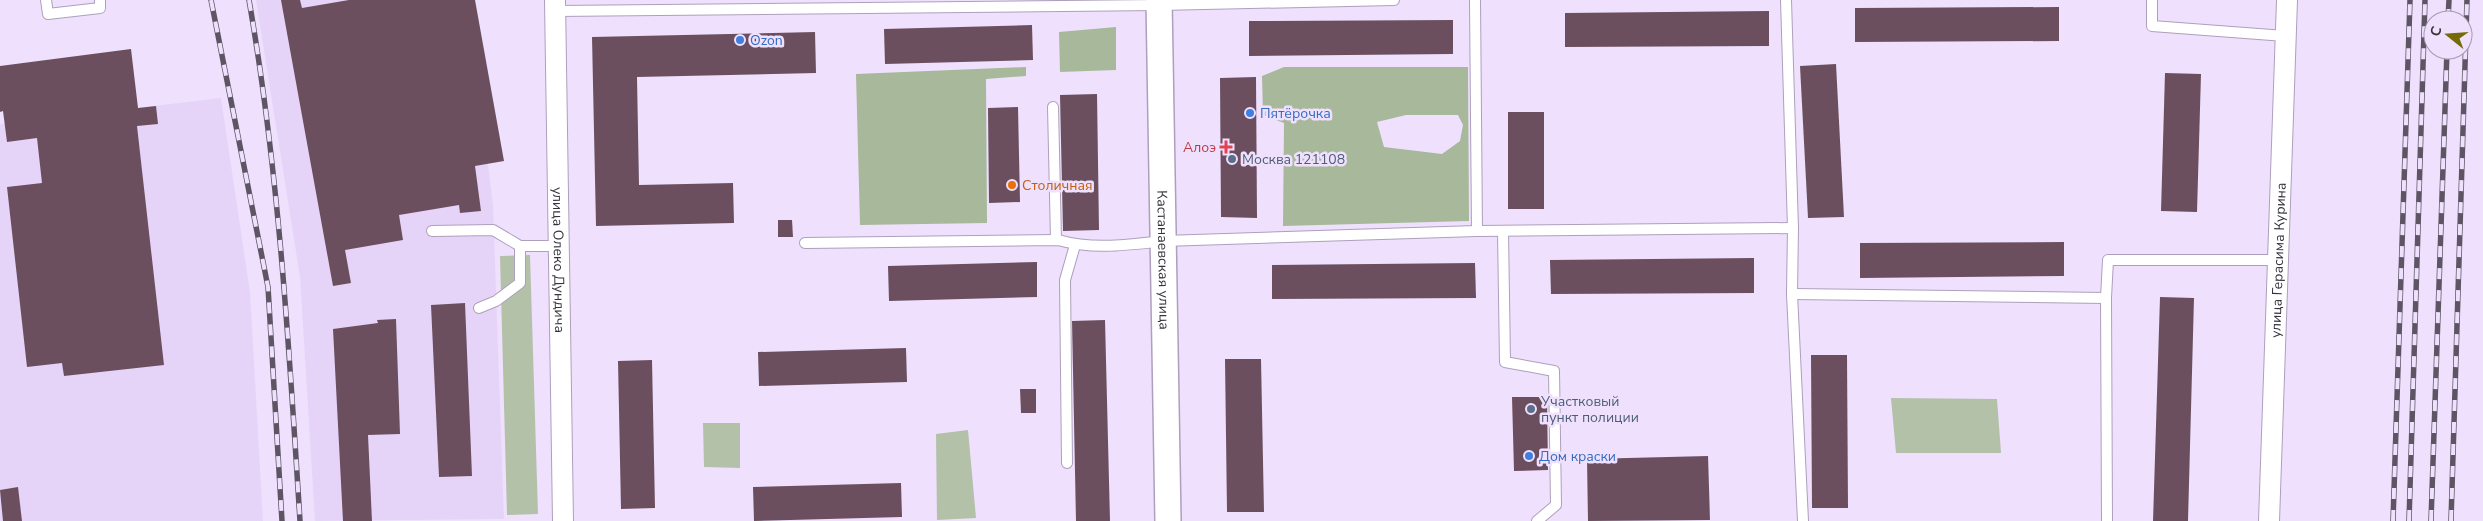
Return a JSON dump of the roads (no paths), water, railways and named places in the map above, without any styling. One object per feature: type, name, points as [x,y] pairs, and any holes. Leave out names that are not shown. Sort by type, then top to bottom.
[{"type":"street","name":"улица Герасима Курина","points":[[2269,521],[2287,0]]},
{"type":"street","name":"Кастанаевская улица","points":[[1159,3],[1168,521]]},
{"type":"street","name":"улица Олеко Дундича","points":[[555,6],[563,521]]},
{"type":"lane","points":[[46,0],[48,14],[100,8],[100,0]]},
{"type":"lane","points":[[555,6],[1394,0]]},
{"type":"lane","points":[[1475,0],[1477,232]]},
{"type":"lane","points":[[1786,0],[1793,228],[1792,294],[1804,521]]},
{"type":"lane","points":[[2152,0],[2152,26],[2285,36]]},
{"type":"lane","points":[[1053,107],[1056,240]]},
{"type":"lane","points":[[805,243],[1056,240],[1075,245],[1113,247],[1163,241],[1503,231],[1793,228]]},
{"type":"lane","points":[[432,231],[493,230],[520,246],[559,246]]},
{"type":"lane","points":[[1503,231],[1505,362],[1554,371],[1556,505],[1537,521]]},
{"type":"lane","points":[[1067,464],[1065,280],[1075,245]]},
{"type":"lane","points":[[478,308],[496,301],[520,283],[520,246]]},
{"type":"lane","points":[[2107,521],[2106,298],[2108,260],[2277,260]]},
{"type":"lane","points":[[1792,294],[2106,298]]},
{"type":"railway","points":[[211,0],[268,287],[282,521]]},
{"type":"railway","points":[[249,0],[268,130],[282,260],[300,521]]},
{"type":"railway","points":[[2393,521],[2410,0]]},
{"type":"railway","points":[[2409,521],[2425,0]]},
{"type":"railway","points":[[2448,10],[2449,0]]},
{"type":"railway","points":[[2451,521],[2467,0]]},
{"type":"railway","points":[[2431,521],[2447,60]]},
{"type":"place","name":"Ozon","points":[[740,40]]},
{"type":"place","name":"Пятёрочка","points":[[1250,113]]},
{"type":"place","name":"Алоэ","points":[[1226,147]]},
{"type":"place","name":"Москва 121108","points":[[1232,159]]},
{"type":"place","name":"Столичная","points":[[1012,185]]},
{"type":"place","name":"Участковый пункт полиции","points":[[1531,409]]},
{"type":"place","name":"Дом краски","points":[[1529,456]]}]
